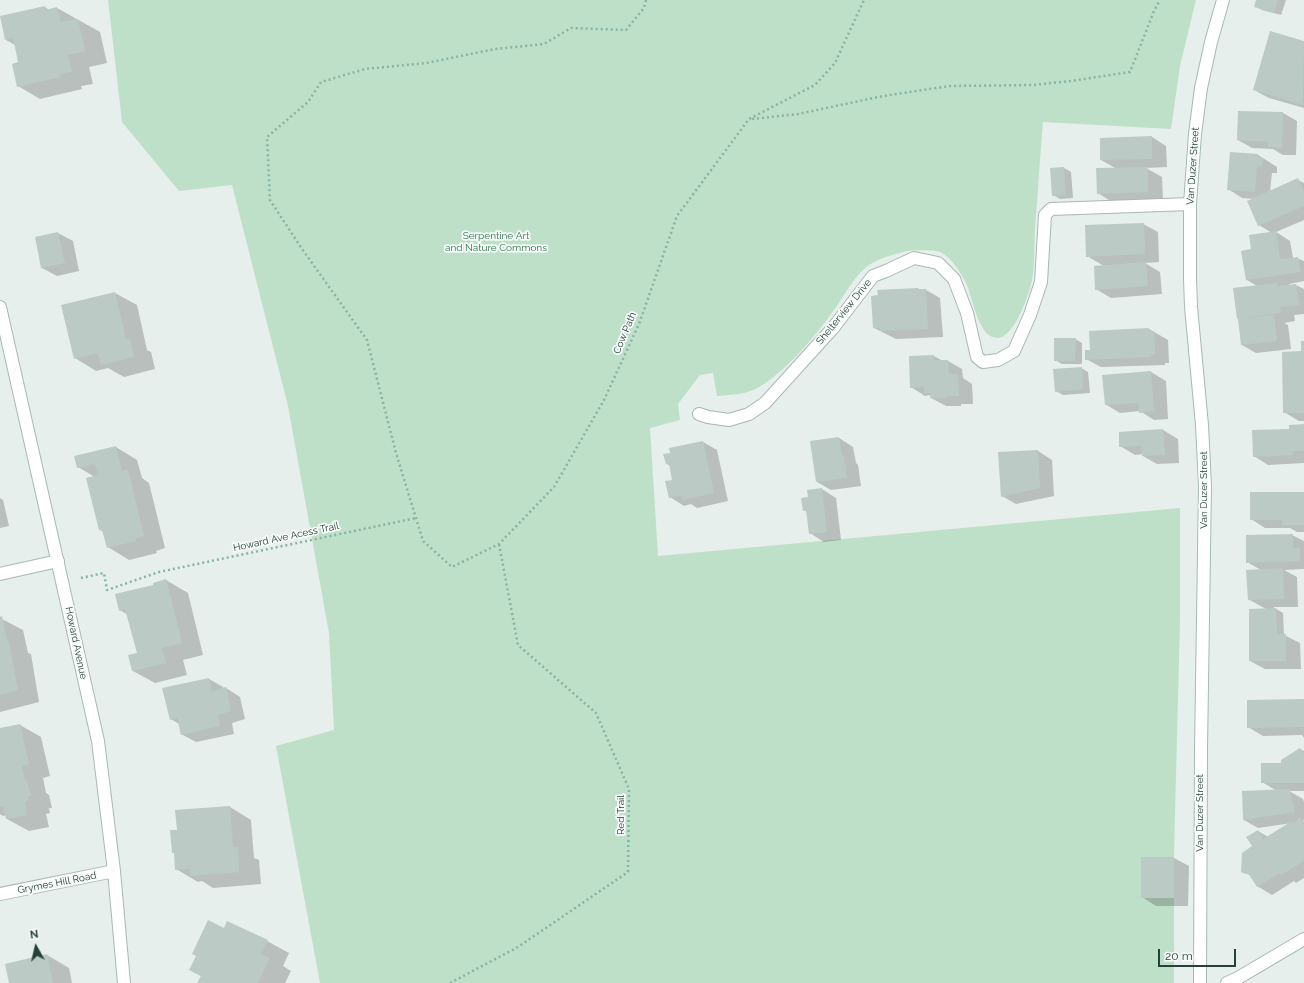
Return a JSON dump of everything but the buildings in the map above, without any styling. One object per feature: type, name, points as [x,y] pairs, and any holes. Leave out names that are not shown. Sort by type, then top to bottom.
[{"type":"street","name":"Van Duzer Street","points":[[1200,983],[1201,757],[1205,486],[1200,395],[1191,307],[1190,204],[1195,134],[1200,94],[1208,54],[1223,0]]},
{"type":"street","name":"Shelterview Drive","points":[[699,414],[729,420],[749,414],[765,403],[833,328],[873,276],[914,258],[938,262],[954,279],[967,313],[976,356],[983,362],[998,360],[1014,351],[1030,315],[1041,282],[1045,215],[1051,209],[1190,204]]},
{"type":"street","name":"Howard Avenue","points":[[0,307],[98,741],[114,871],[124,983]]},
{"type":"street","points":[[0,574],[58,561]]},
{"type":"street","name":"Grymes Hill Road","points":[[0,894],[114,871]]},
{"type":"street","points":[[1227,983],[1304,939]]},
{"type":"path","points":[[499,544],[452,567],[423,541],[396,453],[367,340],[302,249],[270,200],[267,137],[308,102],[321,82],[365,69],[426,63],[495,48],[544,44],[571,28],[626,30],[644,8],[646,0]]},
{"type":"path","points":[[749,119],[815,85],[835,63],[864,0]]},
{"type":"path","points":[[749,119],[798,114],[883,96],[950,86],[1033,85],[1130,72],[1154,11],[1160,0]]},
{"type":"path","name":"Cow Path","points":[[499,544],[554,486],[604,400],[636,331],[677,216],[749,119]]},
{"type":"path","name":"Howard Ave Acess Trail","points":[[81,578],[104,573],[107,590],[159,572],[416,518]]},
{"type":"path","name":"Red Trail","points":[[450,983],[518,947],[628,872],[629,789],[596,713],[518,645],[499,544]]},
{"type":"green space","name":"Serpentine Art and Nature Commons","points":[[108,0],[1196,0],[1180,66],[1171,129],[1043,122],[1032,280],[1028,295],[1020,314],[1016,322],[1005,335],[999,338],[992,337],[986,332],[977,316],[969,289],[964,279],[944,254],[937,251],[924,250],[897,253],[882,258],[869,265],[860,273],[821,328],[798,354],[773,378],[748,392],[717,396],[713,373],[700,375],[678,404],[680,420],[650,428],[658,556],[1180,508],[1180,620],[1174,854],[1174,983],[320,983],[276,746],[334,730],[329,633],[288,406],[232,185],[179,191],[122,122]]}]
